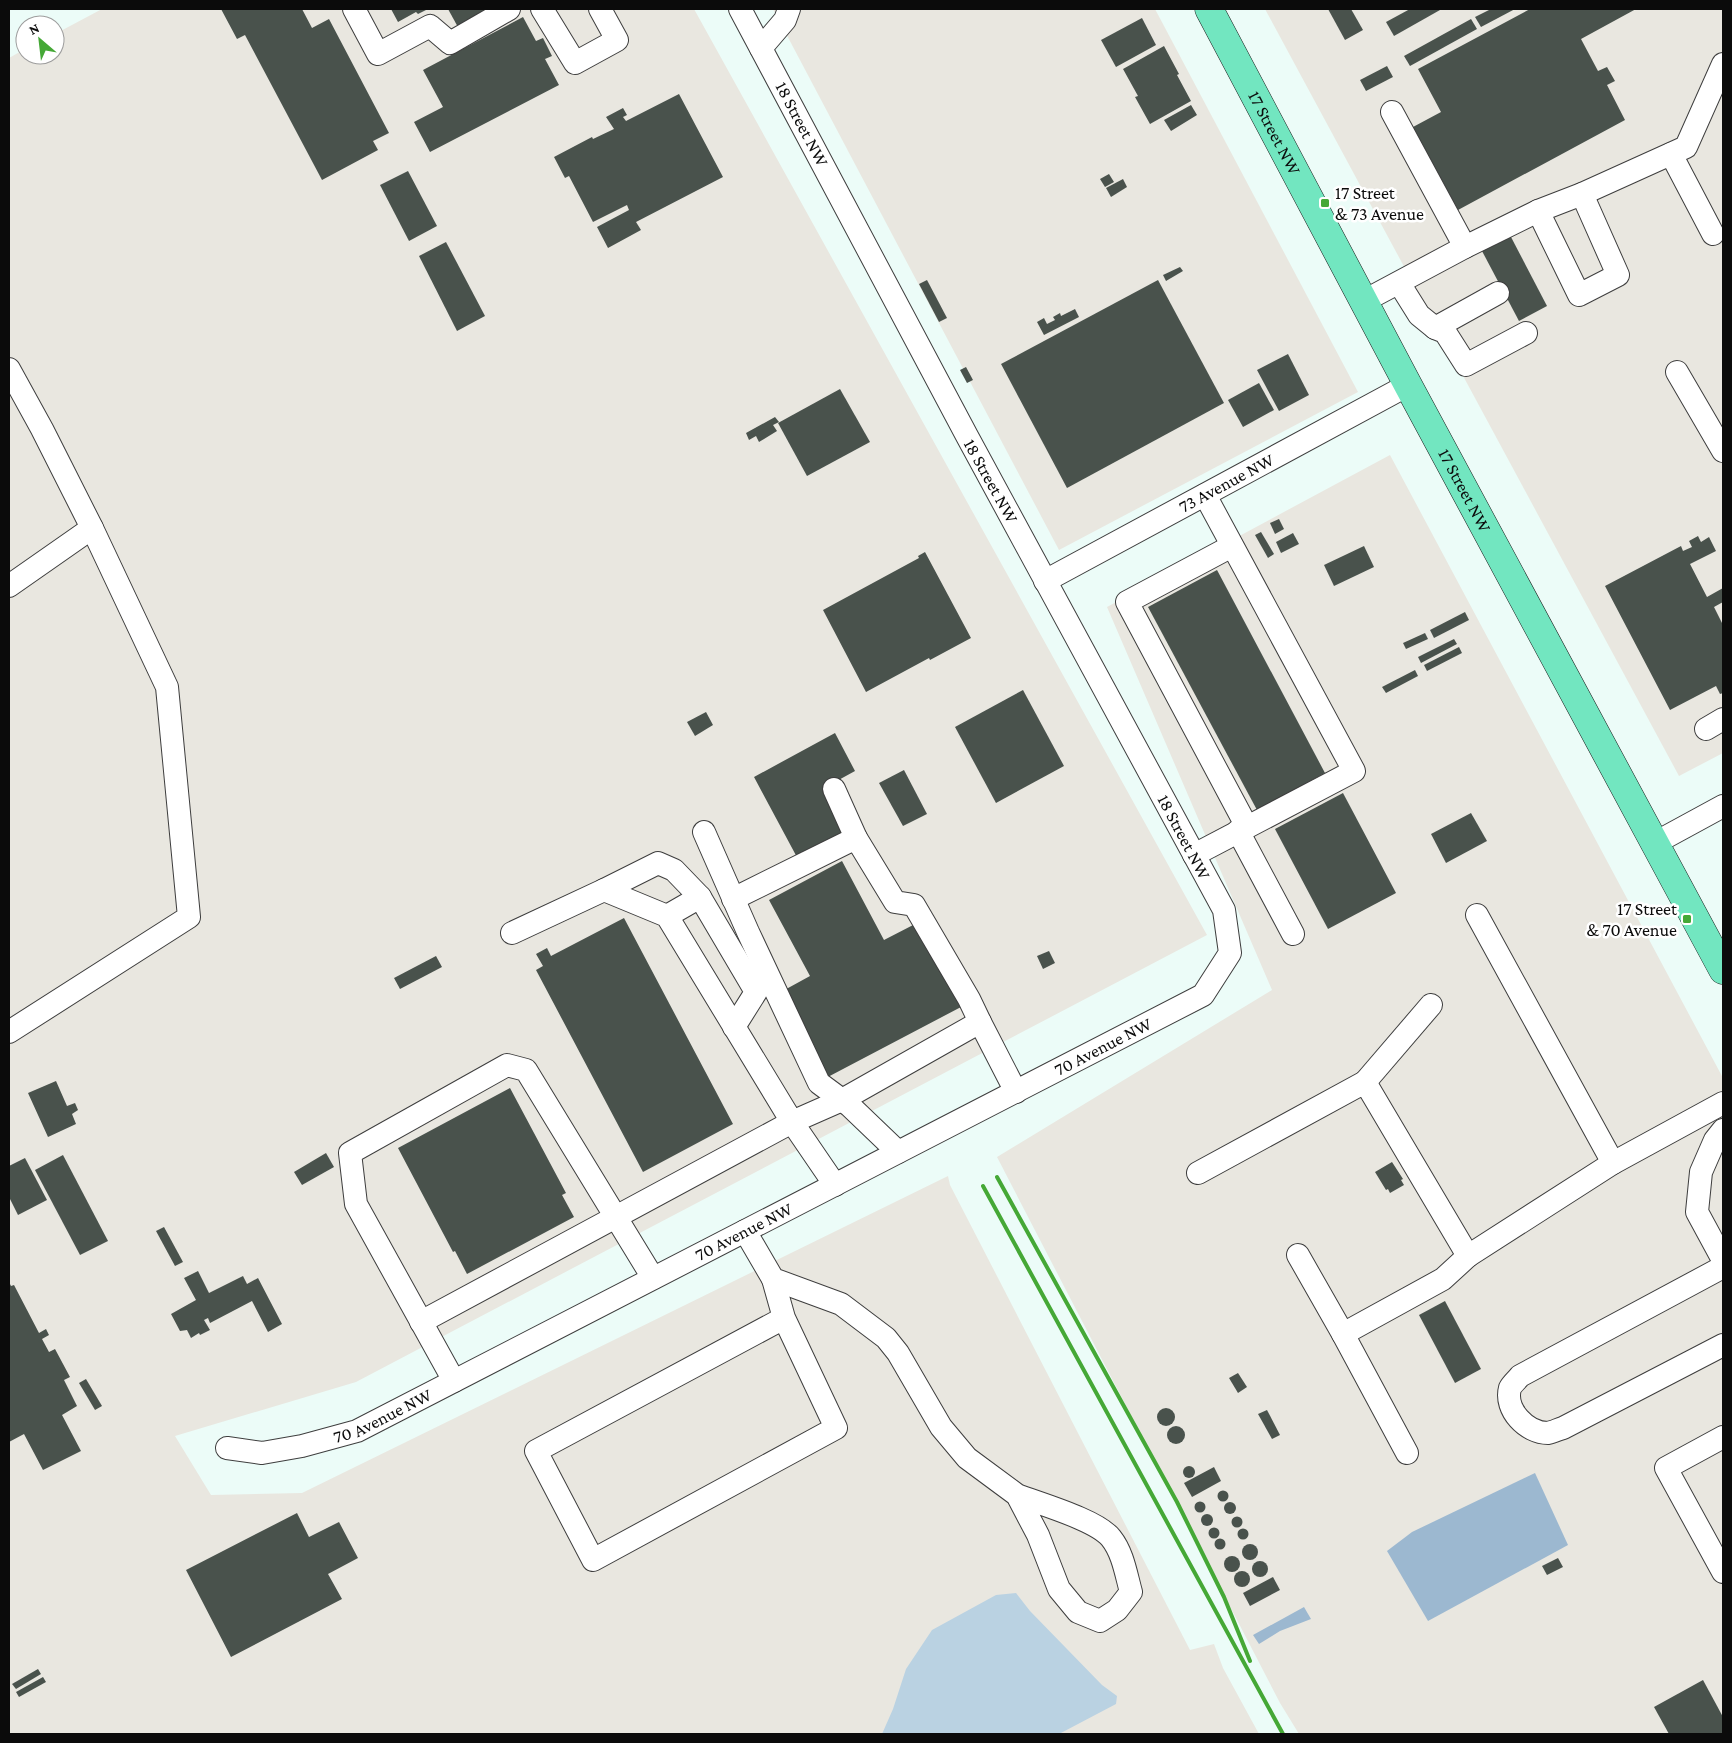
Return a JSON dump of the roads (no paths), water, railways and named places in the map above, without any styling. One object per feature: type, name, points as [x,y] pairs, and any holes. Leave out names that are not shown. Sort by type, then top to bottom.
[{"type":"main road","name":"17 Street NW","points":[[1208,9],[1723,970]]},
{"type":"street","points":[[354,9],[378,54],[430,26],[450,43],[509,9]]},
{"type":"street","points":[[542,9],[575,62],[617,40],[600,9]]},
{"type":"street","points":[[761,48],[785,20],[789,9]]},
{"type":"street","name":"18 Street NW","points":[[741,10],[1045,581],[1224,910],[1230,953]]},
{"type":"street","points":[[1364,301],[1465,247],[1538,211],[1582,194],[1686,147],[1723,64]]},
{"type":"street","points":[[1392,112],[1465,247]]},
{"type":"street","points":[[1671,154],[1713,234]]},
{"type":"street","points":[[1538,211],[1579,295],[1618,275],[1582,194]]},
{"type":"street","points":[[1399,283],[1419,316],[1435,328],[1445,332],[1466,364],[1526,332]]},
{"type":"street","points":[[1435,328],[1498,293]]},
{"type":"street","points":[[9,369],[92,528],[167,687],[189,917],[9,1032]]},
{"type":"street","points":[[1677,372],[1723,451]]},
{"type":"street","name":"73 Avenue NW","points":[[1045,581],[1408,385]]},
{"type":"street","points":[[1194,855],[1354,771],[1204,495]]},
{"type":"street","points":[[9,586],[92,528]]},
{"type":"street","points":[[1232,546],[1127,602],[1293,934]]},
{"type":"street","points":[[834,789],[856,838],[895,902],[914,905],[969,999],[1016,1092]]},
{"type":"street","points":[[1655,842],[1723,806]]},
{"type":"street","points":[[704,832],[819,1082],[842,1100],[898,1152]]},
{"type":"street","points":[[733,898],[856,838]]},
{"type":"street","points":[[512,933],[658,863],[674,870],[700,897],[756,992],[734,1027]]},
{"type":"street","points":[[604,890],[667,916],[792,1122],[835,1185]]},
{"type":"street","points":[[667,916],[700,897]]},
{"type":"street","points":[[1477,914],[1613,1163]]},
{"type":"street","name":"70 Avenue NW","points":[[227,1448],[262,1453],[302,1446],[357,1431],[1203,996],[1230,953]]},
{"type":"street","points":[[1198,1173],[1365,1082],[1431,1005]]},
{"type":"street","points":[[421,1322],[792,1122],[842,1100],[980,1022]]},
{"type":"street","points":[[454,1381],[356,1204],[350,1153],[507,1066],[526,1070],[654,1278]]},
{"type":"street","points":[[1365,1082],[1468,1256]]},
{"type":"street","points":[[1343,1334],[1443,1279],[1468,1256],[1613,1163],[1723,1103]]},
{"type":"street","points":[[1723,1130],[1715,1140],[1701,1172],[1697,1212],[1723,1260]]},
{"type":"street","points":[[745,1231],[772,1279],[784,1318],[836,1428],[593,1560],[536,1451],[784,1318]]},
{"type":"street","points":[[1298,1255],[1407,1453]]},
{"type":"street","points":[[1723,1266],[1520,1376],[1510,1387],[1509,1401],[1514,1414],[1530,1428],[1548,1433],[1563,1428],[1723,1345]]},
{"type":"street","points":[[772,1279],[841,1304],[886,1338],[898,1353],[941,1427],[967,1458],[1017,1495],[1096,1525],[1111,1538],[1123,1560],[1131,1592],[1117,1610],[1100,1621],[1078,1612],[1059,1589],[1038,1535],[1017,1495]]},
{"type":"street","points":[[1723,1437],[1666,1468],[1723,1572]]},
{"type":"railway","points":[[997,1177],[1177,1502],[1224,1597],[1250,1661]]},
{"type":"railway","points":[[983,1186],[1283,1734]]},
{"type":"place","name":"17 Street & 73 Avenue","points":[[1325,203]]},
{"type":"place","name":"17 Street & 70 Avenue","points":[[1687,919]]}]
